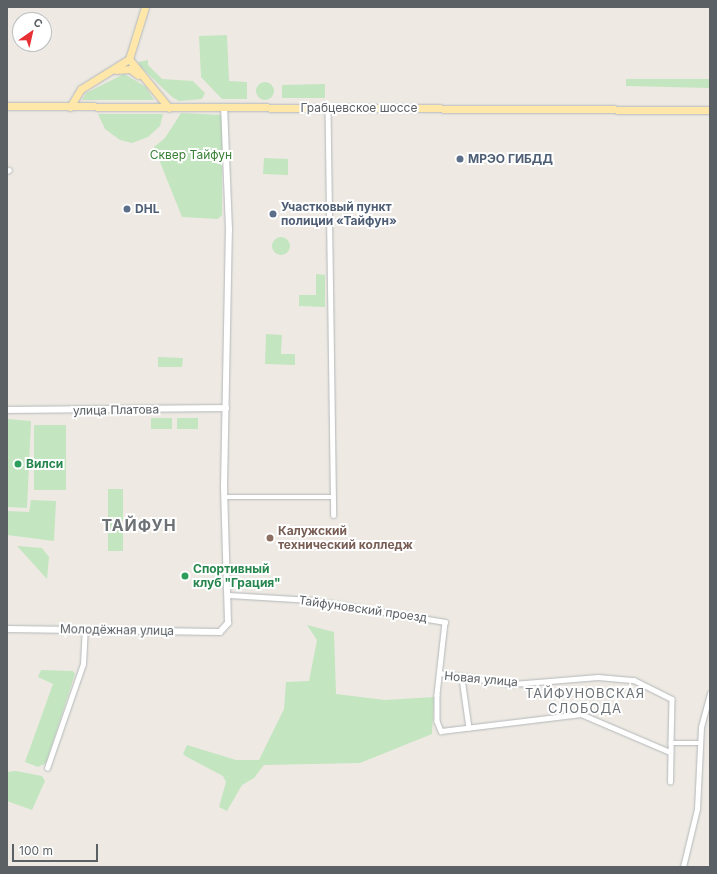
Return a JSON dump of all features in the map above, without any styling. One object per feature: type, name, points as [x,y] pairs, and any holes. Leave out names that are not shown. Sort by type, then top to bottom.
[{"type":"main road","points":[[70,107],[81,89],[130,59],[144,7]]},
{"type":"main road","points":[[130,59],[169,108]]},
{"type":"main road","points":[[113,70],[130,69],[148,82]]},
{"type":"main road","name":"Грабцевское шоссе","points":[[7,106],[710,110]]},
{"type":"street","points":[[224,108],[229,230],[226,408],[229,595]]},
{"type":"street","points":[[328,108],[334,515]]},
{"type":"street","name":"улица Платова","points":[[7,410],[226,408]]},
{"type":"street","points":[[227,497],[334,497]]},
{"type":"street","name":"Молодёжная улица","points":[[7,629],[220,632],[226,627],[230,614],[229,595]]},
{"type":"street","name":"Тайфуновский проезд","points":[[229,595],[311,600],[440,620],[446,626],[439,673]]},
{"type":"street","points":[[47,768],[83,664],[85,630]]},
{"type":"street","name":"Новая улица","points":[[670,752],[581,714],[441,731],[437,721],[439,673],[462,678],[513,684],[598,677],[634,680],[672,699],[670,782]]},
{"type":"street","points":[[462,678],[469,728]]},
{"type":"street","points":[[684,867],[698,809],[700,743],[710,693]]},
{"type":"street","points":[[671,742],[700,743]]},
{"type":"green space","points":[[227,35],[229,81],[247,82],[247,99],[222,99],[201,77],[199,36]]},
{"type":"green space","points":[[148,60],[148,65],[162,79],[193,81],[205,93],[202,99],[179,101],[172,97],[141,67],[138,62]]},
{"type":"green space","points":[[124,74],[146,87],[154,100],[82,100],[86,93]]},
{"type":"green space","points":[[626,79],[710,79],[710,88],[626,86]]},
{"type":"green space","points":[[265,82],[271,85],[274,91],[271,97],[265,100],[259,97],[256,91],[259,85]]},
{"type":"green space","points":[[325,84],[325,98],[282,98],[282,85]]},
{"type":"green space","name":"Сквер Тайфун","points":[[181,113],[222,115],[222,215],[218,219],[182,217],[154,147],[165,138]]},
{"type":"green space","points":[[98,114],[163,114],[160,126],[148,137],[132,143],[120,140],[105,129]]},
{"type":"green space","points":[[264,158],[288,159],[288,175],[263,174]]},
{"type":"green space","points":[[281,237],[285,238],[289,242],[289,250],[285,254],[281,255],[277,254],[273,250],[272,246],[273,242],[277,238]]},
{"type":"green space","points":[[316,274],[325,275],[325,307],[299,306],[299,295],[316,295]]},
{"type":"green space","points":[[266,334],[282,335],[281,354],[295,354],[295,365],[265,364]]},
{"type":"green space","points":[[158,357],[183,358],[182,367],[158,367]]},
{"type":"green space","points":[[151,418],[172,418],[172,429],[151,429]]},
{"type":"green space","points":[[177,418],[198,418],[198,429],[177,429]]},
{"type":"green space","name":"Вилси","points":[[7,419],[31,421],[27,508],[7,507]]},
{"type":"green space","points":[[34,425],[66,425],[66,490],[34,490]]},
{"type":"green space","points":[[108,489],[123,489],[123,551],[108,551]]},
{"type":"green space","points":[[31,500],[56,501],[54,541],[7,535],[7,511],[29,512]]},
{"type":"green space","points":[[17,546],[42,548],[49,557],[47,579]]},
{"type":"green space","points":[[307,625],[334,632],[336,694],[385,700],[434,697],[432,734],[360,763],[264,765],[254,778],[242,785],[227,811],[219,807],[226,782],[223,776],[183,754],[187,745],[236,760],[259,760],[284,709],[286,682],[309,681],[317,640]]},
{"type":"green space","points":[[41,670],[73,671],[75,674],[46,763],[38,767],[25,762],[53,684],[38,677]]},
{"type":"green space","points":[[16,771],[42,776],[45,781],[32,810],[7,801],[7,772]]},
{"type":"place","name":"МРЭО ГИБДД","points":[[460,159]]},
{"type":"place","name":"DHL","points":[[127,209]]},
{"type":"place","name":"Участковый пункт полиции «Тайфун»","points":[[273,214]]},
{"type":"place","name":"Вилси","points":[[18,464]]},
{"type":"place","name":"Калужский технический колледж","points":[[270,538]]},
{"type":"place","name":"Спортивный клуб \"Грация\"","points":[[185,576]]},
{"type":"district","name":"ТАЙФУН","points":[[139,525]]},
{"type":"district","name":"ТАЙФУНОВСКАЯ СЛОБОДА","points":[[585,702]]}]
